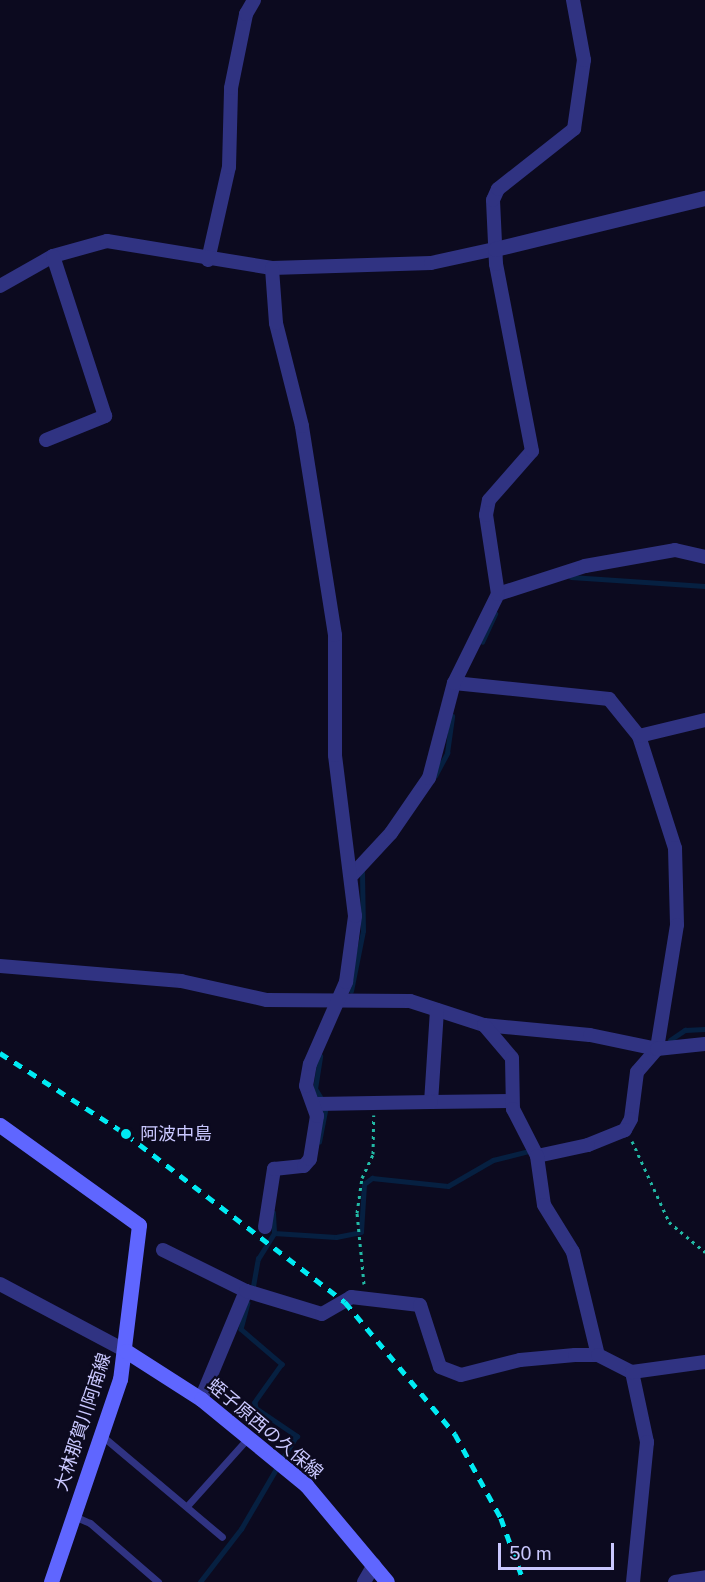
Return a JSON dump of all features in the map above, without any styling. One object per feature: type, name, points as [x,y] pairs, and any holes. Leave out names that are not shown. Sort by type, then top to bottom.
[{"type":"main road","name":"大林那賀川阿南線","points":[[0,1125],[139,1225],[126,1351],[101,1434],[51,1582]]},
{"type":"main road","name":"蛭子原西の久保線","points":[[126,1351],[201,1399],[306,1485],[387,1582]]},
{"type":"street","points":[[208,260],[229,167],[231,88],[246,14],[254,0]]},
{"type":"street","points":[[353,874],[391,833],[429,778],[440,751],[458,684],[498,594],[486,515],[489,500],[532,451],[495,249],[493,200],[498,189],[574,129],[584,60],[573,0]]},
{"type":"street","points":[[0,286],[53,256],[107,241],[208,260],[272,268],[431,263],[705,198]]},
{"type":"street","points":[[46,440],[105,416],[53,256]]},
{"type":"street","points":[[272,268],[276,323],[302,426],[335,635],[335,755],[353,874],[352,954],[339,1000],[310,1064],[306,1086],[322,1102],[511,1101]]},
{"type":"street","points":[[498,594],[585,566],[675,550],[705,557]]},
{"type":"street","points":[[458,684],[591,693],[609,699],[639,736],[675,848],[677,925],[657,1049],[637,1072],[625,1130],[537,1156]]},
{"type":"street","points":[[639,736],[705,720]]},
{"type":"street","points":[[0,966],[181,981],[267,1000],[410,1001],[484,1025],[590,1035],[657,1049],[705,1044]]},
{"type":"street","points":[[431,1102],[437,1010]]},
{"type":"street","points":[[484,1025],[512,1058],[511,1101],[537,1156],[544,1205],[573,1252],[598,1355]]},
{"type":"street","points":[[265,1227],[274,1168],[304,1166],[310,1159],[322,1102]]},
{"type":"street","points":[[163,1250],[249,1292],[322,1314],[351,1297],[420,1305],[435,1357],[448,1372],[470,1375],[520,1360],[598,1355],[632,1372],[705,1362]]},
{"type":"street","points":[[0,1284],[126,1351]]},
{"type":"street","points":[[201,1399],[249,1292]]},
{"type":"street","points":[[632,1372],[647,1442],[633,1582]]},
{"type":"street","points":[[364,1582],[374,1565]]},
{"type":"street","points":[[675,1582],[705,1577]]},
{"type":"lane","points":[[101,1434],[222,1537]]},
{"type":"lane","points":[[187,1506],[249,1437]]},
{"type":"lane","points":[[74,1516],[90,1523],[158,1582]]},
{"type":"path","points":[[363,1298],[358,1229],[360,1184],[373,1154],[375,1102]]},
{"type":"path","points":[[625,1130],[669,1222],[705,1252]]},
{"type":"waterway","points":[[571,577],[705,586]]},
{"type":"waterway","points":[[482,642],[495,614]]},
{"type":"waterway","points":[[435,776],[447,753],[452,716]]},
{"type":"waterway","points":[[351,991],[363,931],[362,873]]},
{"type":"waterway","points":[[670,1040],[685,1030],[705,1029]]},
{"type":"waterway","points":[[319,1142],[326,1107],[315,1089],[320,1056]]},
{"type":"waterway","points":[[274,1233],[336,1237],[361,1232],[364,1184],[372,1178],[448,1186],[493,1160],[528,1151]]},
{"type":"waterway","points":[[252,1292],[258,1259],[274,1233],[273,1213]]},
{"type":"waterway","points":[[248,1303],[241,1329],[282,1364],[255,1402],[256,1408],[297,1436],[284,1457]]},
{"type":"waterway","points":[[200,1582],[241,1529],[276,1469]]},
{"type":"railway","points":[[0,1053],[126,1134],[345,1302],[455,1434],[501,1518],[524,1582]]},
{"type":"place","name":"阿波中島","points":[[126,1134]]}]
